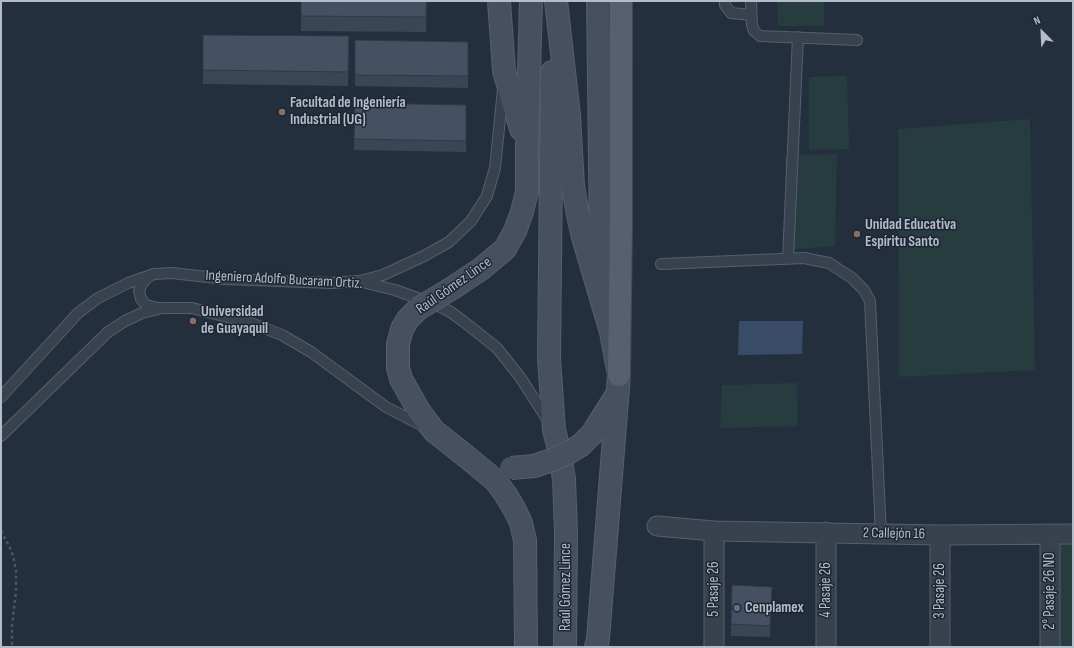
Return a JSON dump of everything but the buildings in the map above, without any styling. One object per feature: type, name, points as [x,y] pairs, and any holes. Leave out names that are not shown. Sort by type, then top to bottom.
[{"type":"main road","points":[[499,1],[503,60],[527,147]]},
{"type":"main road","points":[[503,60],[519,1]]},
{"type":"main road","name":"Raúl Gómez Lince","points":[[526,647],[525,540],[521,523],[506,495],[496,482],[434,431],[419,411],[401,379],[398,368],[398,344],[402,329],[408,319],[418,309],[481,269],[505,249],[515,231],[522,212],[527,191],[531,1]]},
{"type":"main road","points":[[554,1],[569,115],[573,186],[578,216],[611,332]]},
{"type":"main road","name":"Raúl Gómez Lince","points":[[554,1],[549,358],[554,430],[564,479],[566,533],[565,647]]},
{"type":"main road","points":[[462,453],[480,463],[496,467],[511,468],[534,466],[568,453],[592,434],[619,383],[611,332],[601,238],[598,1]]},
{"type":"main road","points":[[597,644],[619,383],[621,1]]},
{"type":"street","name":"2 Callejón 16","points":[[657,526],[714,531],[940,535],[1073,534]]},
{"type":"street","name":"5 Pasaje 26","points":[[714,531],[714,647]]},
{"type":"street","name":"4 Pasaje 26","points":[[826,532],[826,647]]},
{"type":"street","name":"2° Pasaje 26 NO","points":[[1050,534],[1050,647]]},
{"type":"street","name":"3 Pasaje 26","points":[[940,535],[940,647]]},
{"type":"lane","points":[[725,1],[725,5],[731,13],[752,15]]},
{"type":"lane","points":[[751,1],[752,25],[754,31],[760,36],[857,40]]},
{"type":"lane","points":[[788,259],[798,37]]},
{"type":"lane","points":[[358,281],[383,276],[424,256],[449,242],[471,221],[487,196],[495,168],[503,60]]},
{"type":"lane","points":[[661,264],[804,258],[829,263],[856,282],[864,290],[870,301],[881,534]]},
{"type":"lane","name":"Ingeniero Adolfo Bucaram Ortiz.","points":[[1,397],[78,313],[98,298],[128,283],[154,274],[172,273],[225,279],[331,283],[358,281],[407,294],[449,311],[463,321],[497,348],[508,360],[554,430]]},
{"type":"lane","points":[[154,274],[146,279],[139,291],[141,299],[146,305],[162,308],[192,308],[212,312],[251,323],[282,335],[311,352],[386,407],[434,431]]},
{"type":"lane","points":[[1,436],[108,332],[125,321],[142,313],[162,308]]},
{"type":"path","points":[[1,531],[12,552],[16,570],[12,647]]},
{"type":"green space","points":[[777,1],[824,1],[824,26],[778,26]]},
{"type":"green space","points":[[847,76],[849,149],[809,150],[809,77]]},
{"type":"green space","points":[[1030,119],[1035,370],[899,377],[898,129]]},
{"type":"green space","points":[[837,154],[835,246],[785,250],[785,155]]},
{"type":"green space","points":[[797,383],[798,426],[720,428],[722,385]]},
{"type":"green space","points":[[1057,543],[1073,543],[1073,647],[1060,647]]},
{"type":"water","points":[[739,321],[803,321],[802,354],[738,355]]},
{"type":"place","name":"Facultad de Ingeniería Industrial (UG)","points":[[282,112]]},
{"type":"place","name":"Unidad Educativa Espíritu Santo","points":[[857,234]]},
{"type":"place","name":"Universidad de Guayaquil","points":[[193,321]]},
{"type":"place","name":"Cenplamex","points":[[737,608]]}]
